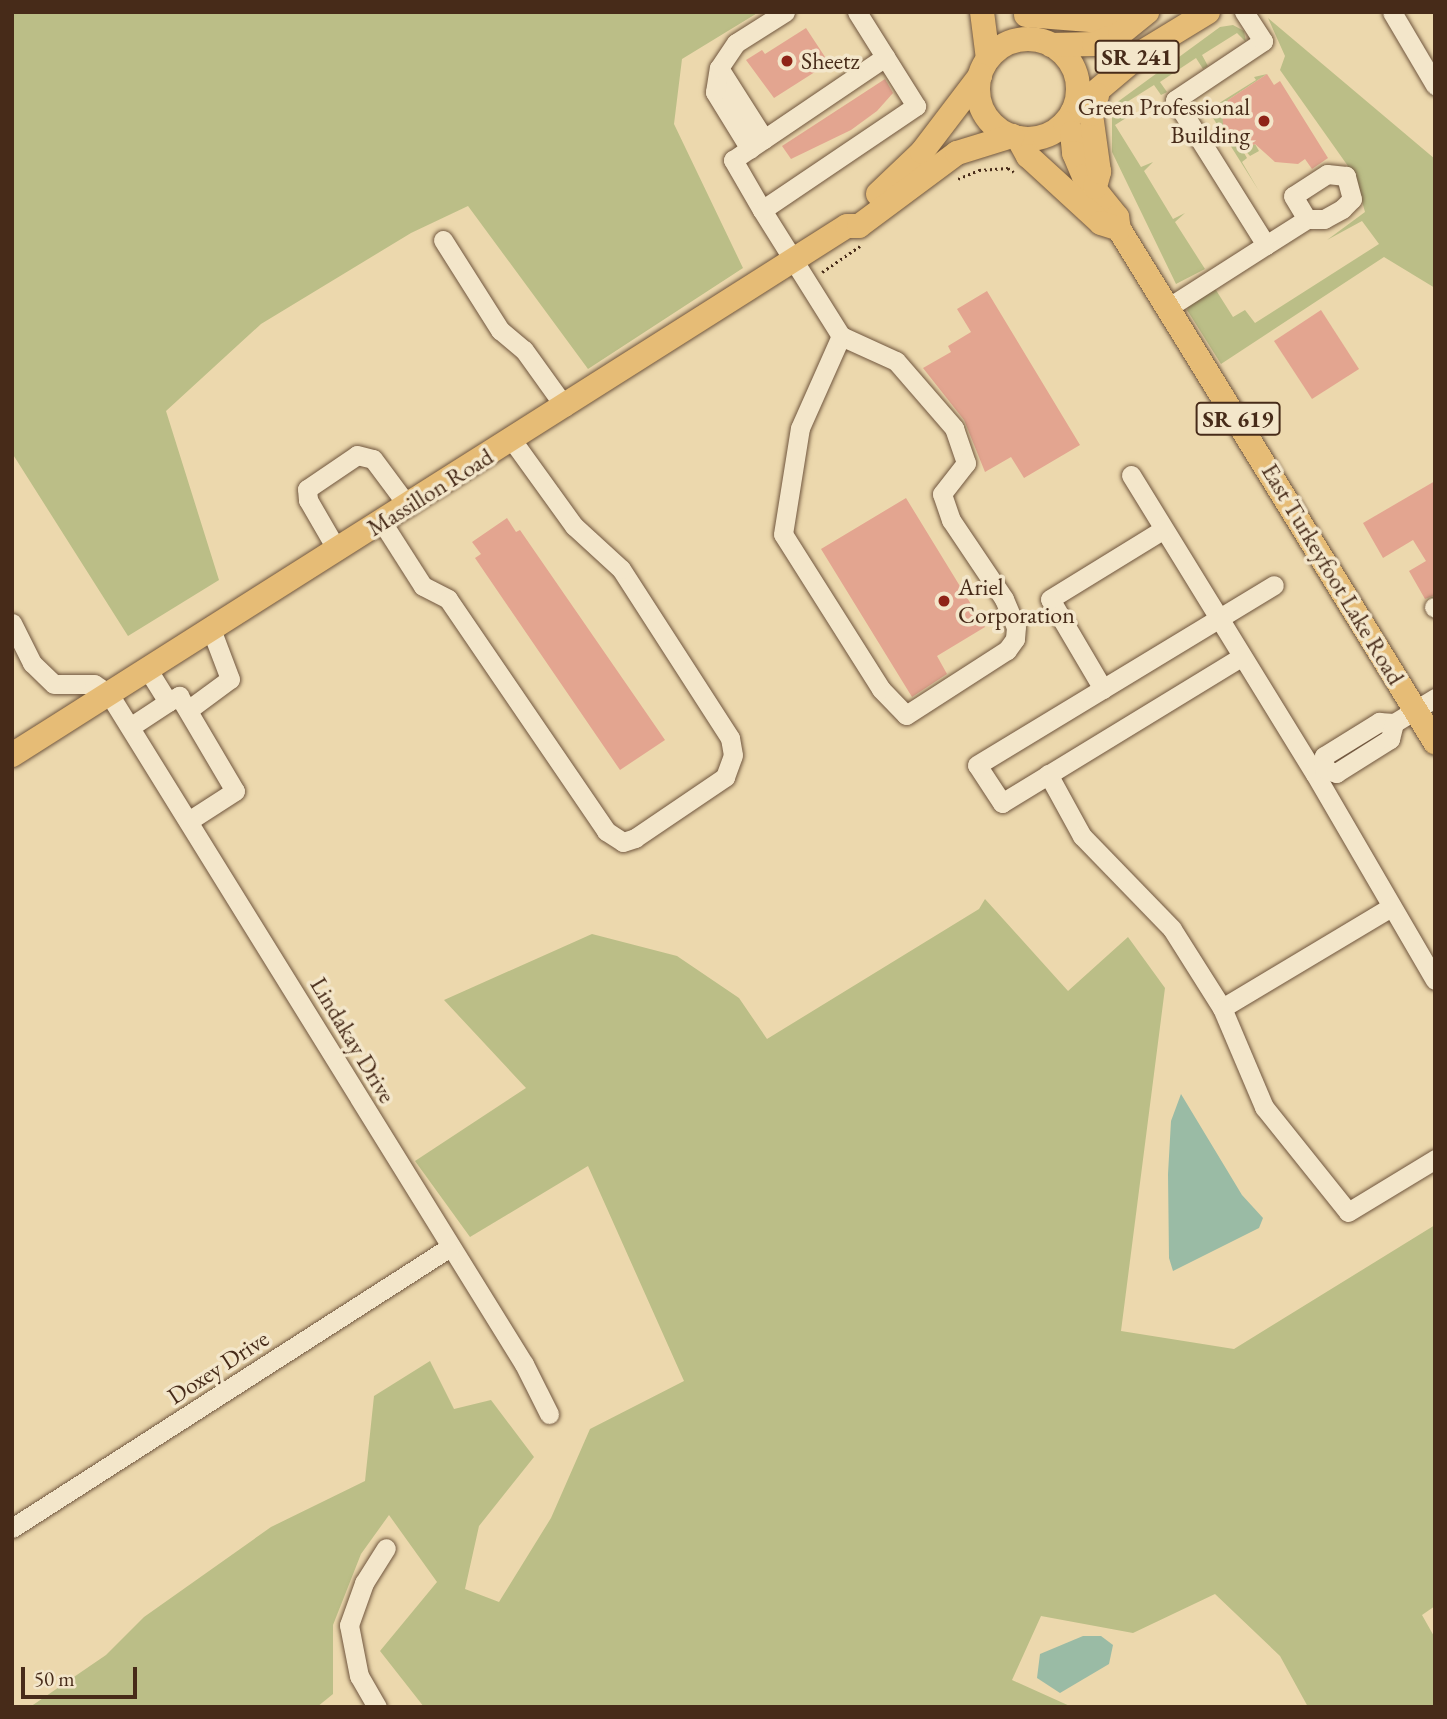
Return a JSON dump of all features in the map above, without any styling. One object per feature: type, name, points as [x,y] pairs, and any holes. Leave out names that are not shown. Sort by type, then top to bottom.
[{"type":"main road","points":[[982,12],[984,68],[978,90],[987,118],[1015,137],[1039,138],[1069,117],[1077,96],[1075,74],[1063,54],[1044,43],[1024,14]]},
{"type":"main road","name":"SR 241","points":[[1069,117],[1144,51],[1208,12]]},
{"type":"main road","points":[[1024,14],[1137,18]]},
{"type":"main road","name":"SR 241","points":[[1044,43],[1094,44],[1120,34],[1137,18]]},
{"type":"main road","points":[[984,68],[1008,44],[1044,43]]},
{"type":"main road","name":"Massillon Road","points":[[847,226],[851,214],[922,152],[984,68]]},
{"type":"main road","points":[[1096,187],[1099,172],[1091,135],[1097,95]]},
{"type":"main road","name":"East Turkeyfoot Lake Road","points":[[1069,117],[1073,153],[1084,176],[1096,187],[1117,217],[1119,229],[1425,704],[1435,742]]},
{"type":"main road","name":"Massillon Road","points":[[12,755],[792,265],[847,226],[859,226],[957,153],[1015,137]]},
{"type":"main road","name":"East Turkeyfoot Lake Road","points":[[1015,137],[1028,156],[1101,223],[1119,229]]},
{"type":"street","points":[[757,144],[715,92],[719,68],[736,43],[785,12]]},
{"type":"street","points":[[762,210],[916,106],[857,12]]},
{"type":"street","points":[[1244,12],[1263,41],[1175,100],[1266,245]]},
{"type":"street","points":[[1392,12],[1435,85]]},
{"type":"street","points":[[841,336],[800,428],[783,534],[881,690],[906,715],[1007,650],[1015,639],[1016,627],[1004,600],[951,520],[942,494],[966,463],[954,428],[896,361],[841,336],[792,265],[733,160],[885,57]]},
{"type":"street","points":[[1170,307],[1307,219]]},
{"type":"street","points":[[443,240],[500,330],[524,350],[565,407]]},
{"type":"street","points":[[382,522],[423,586],[448,599],[606,831],[624,842],[635,838],[725,777],[733,755],[730,738],[621,569],[574,526],[512,440]]},
{"type":"street","points":[[337,550],[308,500],[307,489],[357,455],[373,458],[408,506]]},
{"type":"street","points":[[1131,475],[1241,657],[1319,772],[1391,907],[1435,980]]},
{"type":"street","points":[[1103,689],[1050,599],[1162,530]]},
{"type":"street","points":[[1241,657],[1002,803],[977,765],[1274,585]]},
{"type":"street","points":[[12,623],[32,663],[54,684],[94,684],[109,694]]},
{"type":"street","points":[[188,710],[230,679],[211,629]]},
{"type":"street","points":[[148,670],[168,702]]},
{"type":"street","name":"Lindakay Drive","points":[[109,694],[190,820],[524,1364],[549,1414]]},
{"type":"street","points":[[130,727],[179,696],[236,791],[190,820]]},
{"type":"street","points":[[1319,772],[1324,756],[1379,722],[1394,723],[1425,704]]},
{"type":"street","points":[[1048,774],[1082,836],[1172,929],[1222,1009],[1264,1107],[1348,1212],[1435,1159]]},
{"type":"street","points":[[1222,1009],[1391,907]]},
{"type":"street","name":"Doxey Drive","points":[[12,1528],[450,1247]]},
{"type":"street","points":[[372,1705],[359,1676],[349,1625],[364,1583],[386,1548]]},
{"type":"green space","points":[[12,12],[759,12],[682,59],[674,124],[743,268],[588,369],[468,206],[411,233],[261,324],[166,411],[219,580],[128,636],[12,453]]},
{"type":"green space","points":[[1268,18],[1435,159],[1435,288],[1384,257],[1221,364],[1187,310],[1192,297],[1214,287],[1233,317],[1245,310],[1255,323],[1379,244],[1362,221],[1327,240],[1365,212],[1355,176],[1280,70],[1285,56]]},
{"type":"green space","points":[[1233,25],[1244,31],[1246,42],[1237,33],[1202,55],[1208,66],[1203,69],[1196,58],[1160,82],[1167,92],[1161,95],[1154,85],[1119,107],[1126,118],[1115,125],[1141,167],[1153,162],[1144,171],[1173,219],[1185,213],[1175,222],[1205,269],[1176,284],[1112,152],[1112,106],[1220,27]]},
{"type":"green space","points":[[1267,74],[1228,100],[1222,114],[1233,141],[1240,137],[1247,149],[1255,144],[1259,151],[1250,156],[1237,141],[1247,158],[1242,162],[1259,191],[1208,110],[1256,80],[1254,77]]},
{"type":"green space","points":[[985,899],[1068,991],[1128,937],[1165,988],[1121,1331],[1234,1349],[1435,1225],[1435,1606],[1422,1615],[1435,1638],[1435,1707],[1308,1707],[1280,1656],[1215,1594],[1133,1633],[1041,1616],[1012,1680],[1072,1707],[424,1707],[380,1651],[437,1582],[389,1515],[361,1554],[333,1625],[333,1694],[317,1707],[30,1707],[106,1655],[144,1617],[271,1527],[365,1481],[374,1396],[430,1361],[454,1409],[491,1400],[534,1457],[479,1526],[465,1589],[499,1602],[551,1518],[590,1429],[684,1381],[588,1166],[470,1237],[415,1161],[526,1088],[444,1000],[592,934],[677,956],[739,998],[767,1039],[979,909]]},
{"type":"shaded area","points":[[1181,1094],[1242,1195],[1263,1218],[1259,1228],[1173,1271],[1169,1258],[1168,1174],[1171,1121]]},
{"type":"shaded area","points":[[1083,1636],[1101,1636],[1113,1645],[1109,1664],[1060,1693],[1037,1678],[1040,1654]]},
{"type":"building","name":"Sheetz","points":[[806,28],[829,63],[774,98],[746,60],[762,50],[765,54]]},
{"type":"building","name":"Green Professional Building","points":[[1267,74],[1274,85],[1280,81],[1328,158],[1312,169],[1305,159],[1298,164],[1275,162],[1255,144],[1247,149],[1240,137],[1233,141],[1223,125],[1222,111],[1228,100]]},
{"type":"building","name":"Sheetz","points":[[885,79],[893,93],[877,111],[851,130],[791,159],[782,146]]},
{"type":"building","points":[[987,291],[1080,445],[1024,478],[1011,457],[985,472],[964,420],[923,368],[951,352],[948,346],[971,332],[957,309]]},
{"type":"building","points":[[1321,310],[1359,369],[1312,399],[1274,341]]},
{"type":"building","points":[[1435,481],[1435,595],[1425,599],[1409,571],[1426,561],[1413,540],[1383,558],[1363,523]]},
{"type":"building","name":"Ariel Corporation","points":[[906,498],[985,627],[937,656],[947,674],[912,697],[821,549]]},
{"type":"building","points":[[507,518],[516,532],[520,530],[665,740],[620,770],[475,558],[481,554],[472,542]]},
{"type":"place","name":"Sheetz","points":[[787,61]]},
{"type":"place","name":"Green Professional Building","points":[[1264,121]]},
{"type":"place","name":"Ariel Corporation","points":[[944,601]]}]
